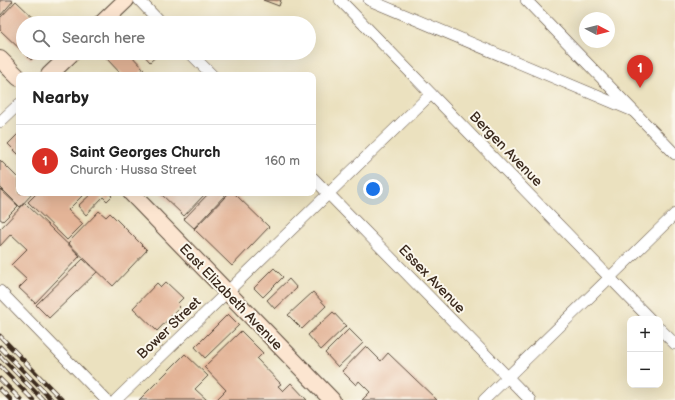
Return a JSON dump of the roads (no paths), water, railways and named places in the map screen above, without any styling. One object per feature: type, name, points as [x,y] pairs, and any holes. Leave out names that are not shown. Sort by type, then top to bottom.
[{"type":"street","points":[[109,16],[126,0]]},
{"type":"street","points":[[139,0],[154,16]]},
{"type":"street","name":"Bergen Avenue","points":[[340,0],[647,316]]},
{"type":"street","points":[[369,0],[633,111]]},
{"type":"street","points":[[526,0],[675,154]]},
{"type":"street","points":[[0,59],[16,75]]},
{"type":"street","points":[[52,72],[65,60]]},
{"type":"street","points":[[197,60],[209,72]]},
{"type":"street","name":"Bower Street","points":[[116,400],[431,94]]},
{"type":"street","points":[[0,122],[16,107]]},
{"type":"street","name":"Essex Avenue","points":[[316,181],[530,400]]},
{"type":"street","name":"East Elizabeth Avenue","points":[[134,196],[332,400]]},
{"type":"street","points":[[484,400],[675,214]]},
{"type":"street","points":[[0,291],[106,400]]},
{"type":"street","points":[[663,332],[675,344]]},
{"type":"railway","points":[[0,336],[62,400]]},
{"type":"railway","points":[[0,347],[52,400]]},
{"type":"railway","points":[[0,356],[43,400]]},
{"type":"railway","points":[[0,366],[33,400]]},
{"type":"railway","points":[[0,379],[21,400]]},
{"type":"railway","points":[[0,389],[11,400]]},
{"type":"place","name":"Saint Georges Church","points":[[640,88]]}]
